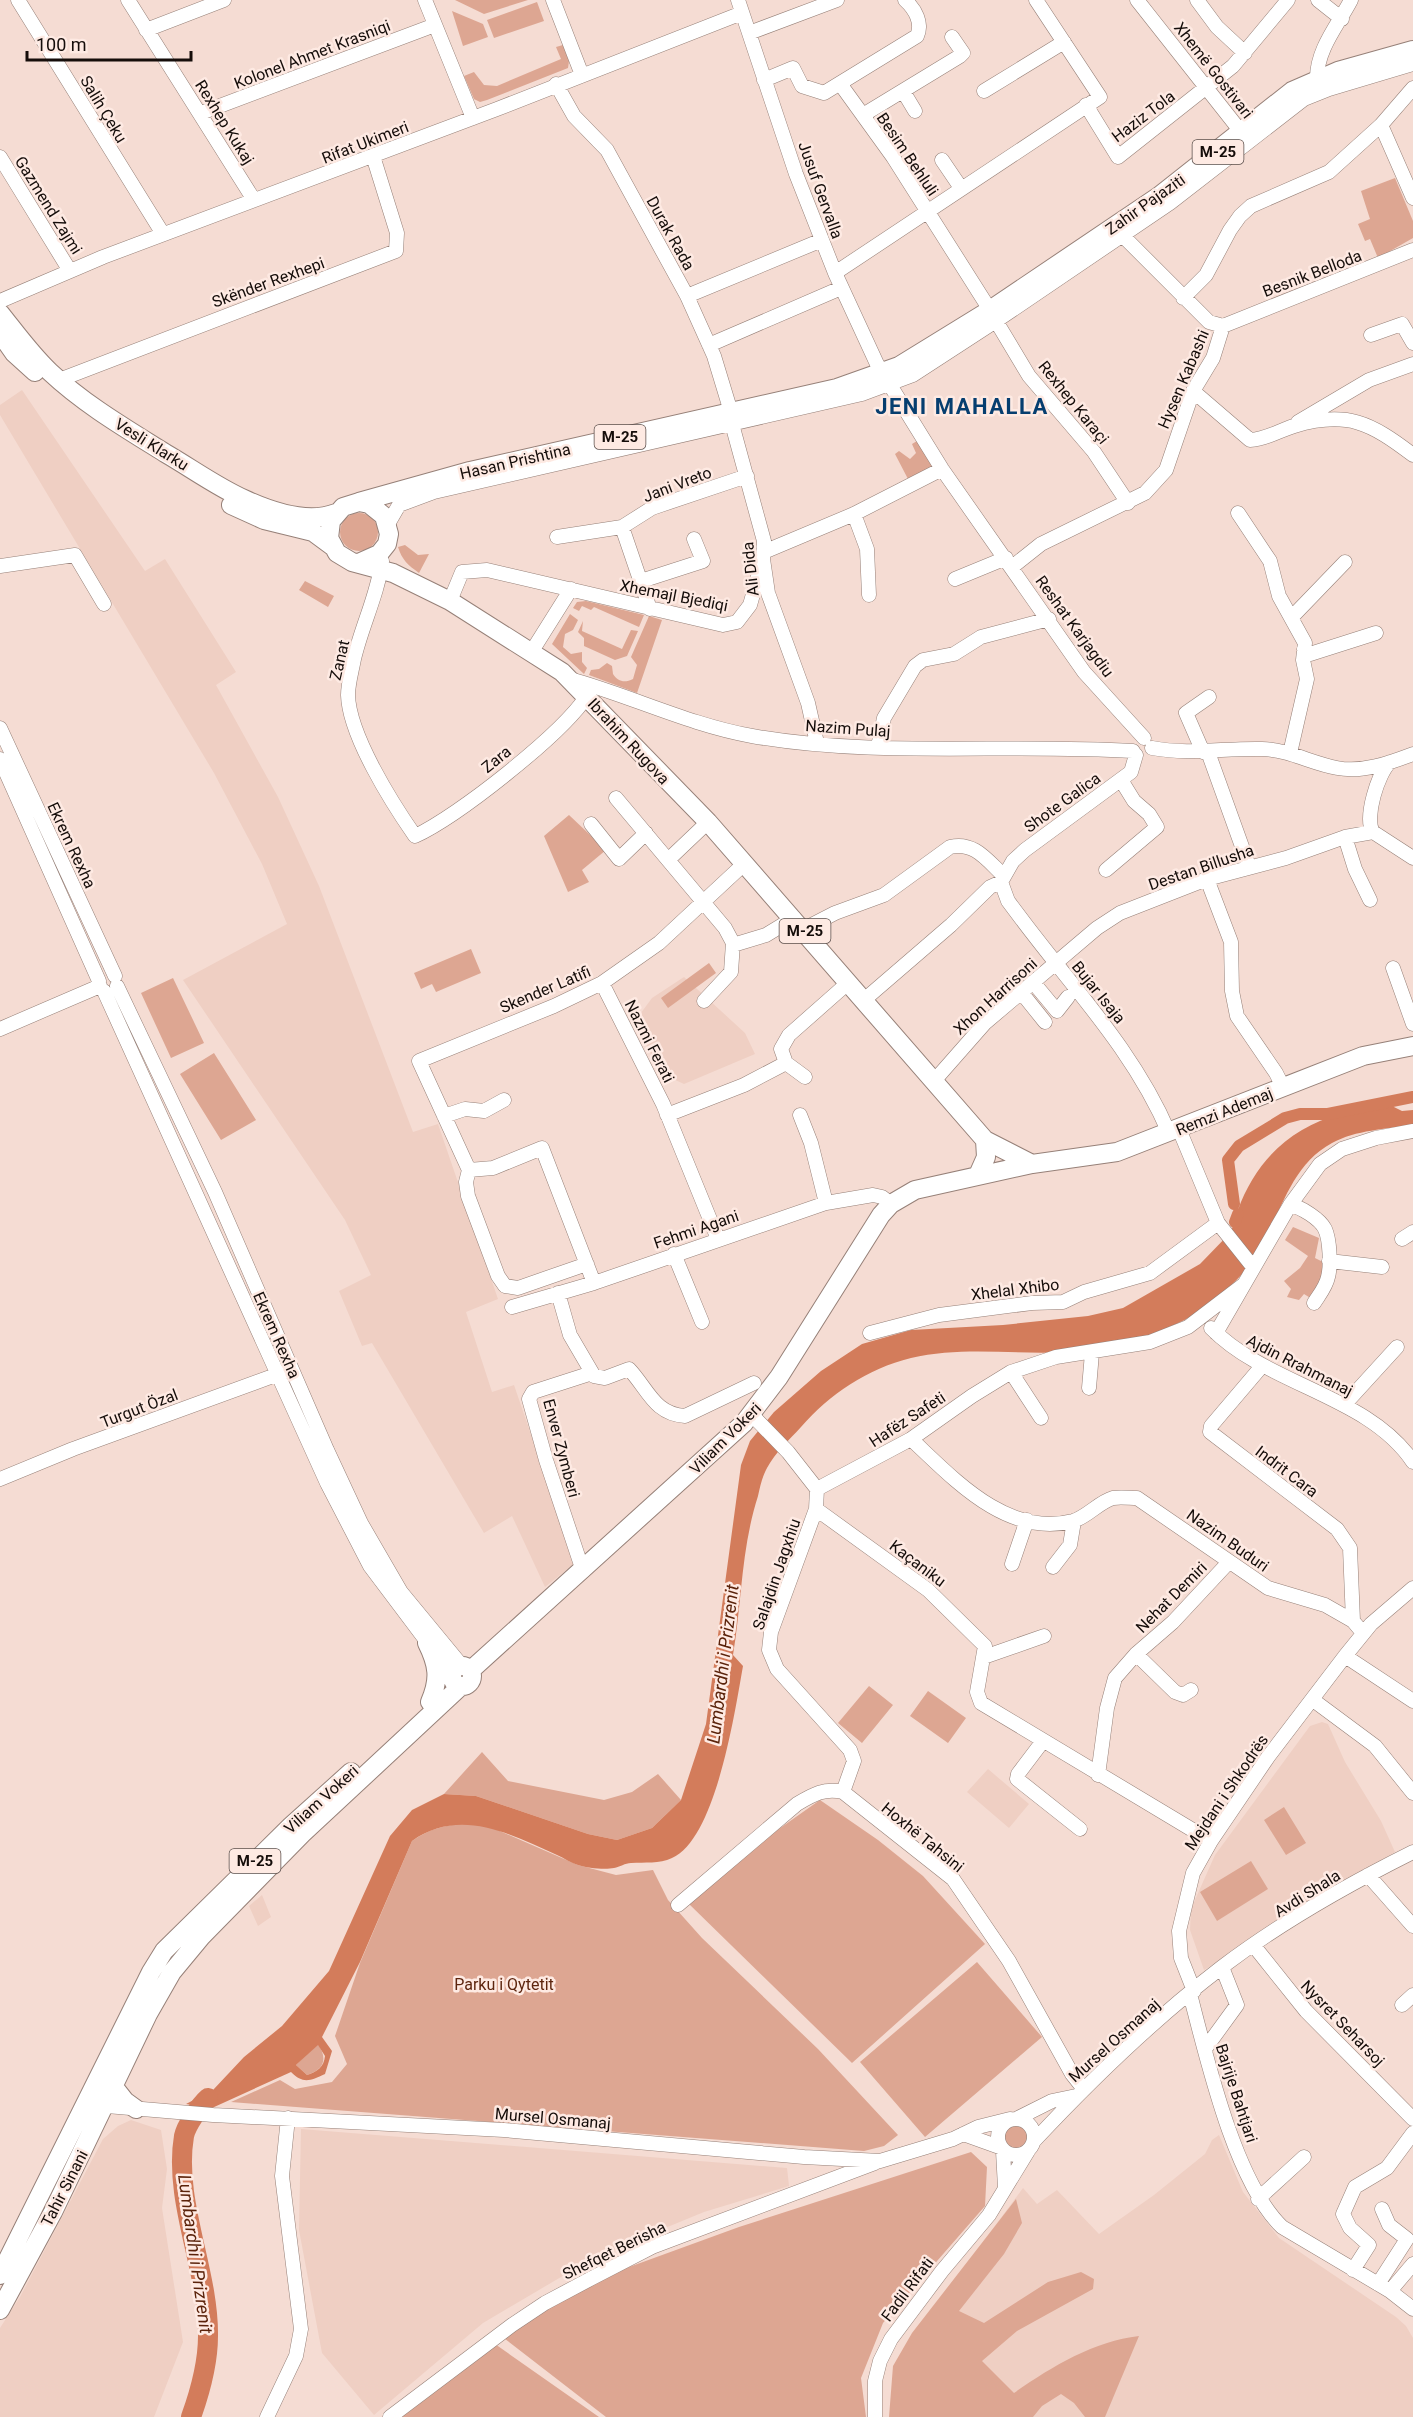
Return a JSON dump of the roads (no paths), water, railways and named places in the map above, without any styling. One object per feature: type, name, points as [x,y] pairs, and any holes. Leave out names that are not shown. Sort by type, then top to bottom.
[{"type":"main road","name":"Zahir Pajaziti","points":[[886,380],[937,345],[993,316],[1159,196],[1242,133],[1283,98],[1317,78],[1413,50]]},
{"type":"main road","name":"Vesli Klarku","points":[[0,313],[28,349],[59,380],[117,424],[243,499],[308,517],[336,513]]},
{"type":"main road","name":"Vesli Klarku","points":[[0,333],[14,353],[77,409],[114,437],[241,510],[264,520],[313,532],[332,546]]},
{"type":"main road","name":"Hasan Prishtina","points":[[359,502],[470,471],[731,418],[857,382],[886,380]]},
{"type":"main road","points":[[359,502],[377,508],[388,524],[389,534],[384,549],[374,558],[361,562]]},
{"type":"main road","name":"M-25","points":[[336,513],[343,507],[359,502]]},
{"type":"main road","points":[[332,546],[329,529],[336,513]]},
{"type":"main road","name":"M-25","points":[[332,546],[344,559],[361,562]]},
{"type":"main road","name":"Ibrahim Rugova","points":[[361,562],[450,601],[532,651],[570,679],[708,822],[985,1140],[1032,1164]]},
{"type":"main road","name":"Remzi Ademaj","points":[[1032,1164],[1101,1156],[1174,1131],[1363,1056],[1413,1046]]},
{"type":"main road","points":[[978,1175],[986,1157],[985,1140]]},
{"type":"main road","name":"Viliam Vokeri","points":[[108,2081],[151,1972],[176,1937],[291,1826],[755,1418],[854,1254],[891,1204],[915,1190],[1032,1164]]},
{"type":"main road","points":[[427,1643],[435,1659],[438,1676],[430,1702]]},
{"type":"main road","name":"Viliam Vokeri","points":[[126,2065],[148,2014],[172,1972],[191,1948],[460,1676]]},
{"type":"main road","name":"Tahir Sinani","points":[[0,2275],[87,2104],[126,2065]]},
{"type":"main road","points":[[108,2081],[125,2102],[135,2109]]},
{"type":"main road","name":"Tahir Sinani","points":[[0,2310],[106,2106],[108,2081]]},
{"type":"street","name":"Salih Çeku","points":[[18,0],[163,234]]},
{"type":"street","name":"Rexhep Kukaj","points":[[128,0],[254,200]]},
{"type":"street","points":[[146,30],[224,0]]},
{"type":"street","points":[[425,0],[473,118]]},
{"type":"street","points":[[553,0],[582,75]]},
{"type":"street","points":[[749,33],[837,0]]},
{"type":"street","points":[[835,273],[1100,97],[1036,0]]},
{"type":"street","name":"Xhemë Gostivari","points":[[1137,0],[1208,87],[1242,133]]},
{"type":"street","points":[[1197,0],[1217,27],[1245,53]]},
{"type":"street","points":[[1208,87],[1245,53],[1288,0]]},
{"type":"street","points":[[1318,0],[1341,19]]},
{"type":"street","points":[[1317,78],[1319,60],[1351,0]]},
{"type":"street","points":[[765,80],[793,68],[802,86],[824,93],[841,85],[917,36],[918,22],[910,2]]},
{"type":"street","name":"Rifat Ukimeri","points":[[0,301],[163,234],[374,156],[582,75],[740,6]]},
{"type":"street","name":"Jusuf Gervalla","points":[[740,6],[822,240],[841,288],[886,380]]},
{"type":"street","name":"Kolonel Ahmet Krasniqi","points":[[201,113],[435,25]]},
{"type":"street","name":"Besim Behluli","points":[[863,116],[963,53],[952,37]]},
{"type":"street","points":[[984,91],[1064,42]]},
{"type":"street","name":"Zahir Pajaziti","points":[[993,316],[1122,235],[1224,163],[1304,99],[1329,88],[1413,64]]},
{"type":"street","name":"Durak Rada","points":[[556,84],[574,116],[607,150],[687,296],[710,345],[731,418]]},
{"type":"street","name":"Besim Behluli","points":[[841,85],[893,157],[993,316]]},
{"type":"street","name":"Haziz Tola","points":[[1086,105],[1118,157],[1208,87]]},
{"type":"street","points":[[1183,298],[1206,276],[1240,216],[1251,206],[1329,172],[1381,125],[1413,88]]},
{"type":"street","name":"Besim Behluli","points":[[903,91],[915,111]]},
{"type":"street","points":[[1381,125],[1407,166],[1413,198]]},
{"type":"street","name":"Skënder Rexhepi","points":[[59,380],[396,251],[396,233],[374,156]]},
{"type":"street","name":"Gazmend Zajmi","points":[[0,157],[70,271]]},
{"type":"street","points":[[942,160],[961,188]]},
{"type":"street","name":"Hysen Kabashi","points":[[1009,563],[1041,544],[1145,493],[1166,470],[1193,391],[1213,358],[1223,326],[1209,322],[1122,235]]},
{"type":"street","points":[[687,296],[822,240]]},
{"type":"street","name":"Besnik Belloda","points":[[1223,326],[1413,250]]},
{"type":"street","points":[[710,345],[841,288]]},
{"type":"street","name":"Rexhep Karaçi","points":[[993,316],[1029,376],[1094,452],[1128,503]]},
{"type":"street","points":[[1371,335],[1402,324],[1412,339]]},
{"type":"street","points":[[857,382],[866,372],[870,351]]},
{"type":"street","points":[[1193,391],[1250,440],[1265,439],[1291,427],[1370,380],[1413,364]]},
{"type":"street","name":"Hasan Prishtina","points":[[388,524],[399,505],[424,495],[886,380]]},
{"type":"street","name":"Reshat Karjagdiu","points":[[886,380],[942,469],[1084,672],[1148,743]]},
{"type":"street","name":"Ali Dida","points":[[731,418],[747,476],[773,611],[808,703],[817,743]]},
{"type":"street","points":[[1291,427],[1340,418],[1359,421],[1372,426],[1413,455]]},
{"type":"street","points":[[764,555],[854,514],[942,469]]},
{"type":"street","name":"Jani Vreto","points":[[557,537],[622,527],[652,508],[747,476]]},
{"type":"street","points":[[1238,513],[1270,561],[1280,596],[1305,643],[1305,690],[1290,753]]},
{"type":"street","points":[[854,514],[867,549],[870,595]]},
{"type":"street","points":[[622,527],[650,609]]},
{"type":"street","points":[[641,581],[703,561],[694,539]]},
{"type":"street","name":"Zanat","points":[[384,549],[381,569],[355,657],[348,693],[350,709],[395,808],[416,836]]},
{"type":"street","points":[[0,566],[75,555],[104,604]]},
{"type":"street","name":"Xhemajl Bjediqi","points":[[450,601],[458,578],[466,570],[487,570],[723,625],[737,622],[744,615],[754,593],[764,555]]},
{"type":"street","points":[[1291,618],[1345,562]]},
{"type":"street","points":[[955,579],[1009,563]]},
{"type":"street","points":[[532,651],[571,589]]},
{"type":"street","points":[[744,615],[755,610],[773,611]]},
{"type":"street","points":[[878,747],[884,718],[915,666],[923,660],[954,654],[981,637],[1049,619]]},
{"type":"street","points":[[1304,649],[1310,654],[1376,633]]},
{"type":"street","name":"Nazim Pulaj","points":[[570,679],[752,736],[878,747],[1135,753]]},
{"type":"street","name":"Zara","points":[[416,836],[431,829],[523,758],[576,712],[587,696]]},
{"type":"street","points":[[1209,698],[1186,713],[1206,752],[1249,866]]},
{"type":"street","name":"Ekrem Rexha","points":[[0,728],[107,984],[327,1484],[370,1566],[427,1643],[460,1676]]},
{"type":"street","points":[[1135,753],[1145,757],[1148,743],[1173,752],[1262,749],[1290,753],[1344,769],[1390,762],[1413,754]]},
{"type":"street","name":"Shote Galica","points":[[864,1000],[951,925],[990,887],[1002,879],[1025,850],[1131,772],[1135,753]]},
{"type":"street","name":"Ekrem Rexha","points":[[0,759],[107,984],[215,1192],[345,1490],[377,1554],[460,1676]]},
{"type":"street","points":[[1390,762],[1378,780],[1370,817],[1373,832],[1413,858]]},
{"type":"street","points":[[1106,870],[1157,827],[1149,814],[1134,801],[1121,780]]},
{"type":"street","points":[[616,798],[725,928],[733,945],[731,972],[704,1001]]},
{"type":"street","points":[[668,860],[708,822]]},
{"type":"street","points":[[591,824],[619,859],[646,834]]},
{"type":"street","name":"Destan Billusha","points":[[1055,964],[1097,928],[1120,914],[1207,879],[1286,858],[1345,837],[1373,832]]},
{"type":"street","points":[[1345,837],[1355,869],[1370,900]]},
{"type":"street","points":[[733,945],[884,895],[950,847],[960,844],[972,847],[1002,879]]},
{"type":"street","name":"Skender Latifi","points":[[469,1170],[419,1061],[554,1006],[602,983],[659,943],[744,864]]},
{"type":"street","name":"Bujar Isaja","points":[[1002,879],[1008,901],[1127,1054],[1174,1131]]},
{"type":"street","points":[[1207,879],[1231,942],[1232,991],[1237,1016],[1283,1087]]},
{"type":"street","name":"Xhon Harrisoni","points":[[934,1081],[985,1023],[1055,964]]},
{"type":"street","points":[[1393,968],[1413,1024]]},
{"type":"street","points":[[805,1077],[786,1063],[781,1049],[789,1035],[849,982]]},
{"type":"street","points":[[1033,982],[1056,1011],[1068,997]]},
{"type":"street","name":"Nazmi Ferati","points":[[602,983],[667,1115],[718,1239]]},
{"type":"street","points":[[0,1029],[107,984]]},
{"type":"street","points":[[1021,992],[1045,1022]]},
{"type":"street","points":[[667,1115],[744,1085],[786,1063]]},
{"type":"street","points":[[444,1116],[465,1109],[484,1111],[504,1100]]},
{"type":"street","points":[[800,1114],[811,1143],[826,1203]]},
{"type":"street","points":[[1174,1131],[1220,1226],[1250,1264]]},
{"type":"street","points":[[1216,1333],[1243,1285],[1250,1264],[1320,1164],[1329,1156],[1376,1138],[1413,1131]]},
{"type":"street","points":[[587,1264],[518,1288],[505,1286],[498,1276],[468,1196],[466,1182],[469,1170],[493,1168],[542,1148],[587,1264],[594,1283]]},
{"type":"street","name":"Fehmi Agani","points":[[512,1307],[594,1283],[826,1203],[873,1195],[882,1197],[891,1204]]},
{"type":"street","points":[[1290,1205],[1303,1210],[1324,1228],[1329,1261],[1328,1280],[1314,1302]]},
{"type":"street","name":"Xhelal Xhibo","points":[[870,1333],[939,1315],[1032,1303],[1063,1302],[1084,1292],[1150,1273],[1220,1226]]},
{"type":"street","points":[[674,1254],[702,1322]]},
{"type":"street","points":[[1329,1261],[1382,1267]]},
{"type":"street","name":"Hafëz Safeti","points":[[817,1489],[911,1439],[1011,1372],[1056,1357],[1150,1342],[1188,1327],[1243,1285]]},
{"type":"street","points":[[558,1293],[570,1335],[592,1373]]},
{"type":"street","name":"Ajdin Rrahmanaj","points":[[1201,1318],[1238,1352],[1301,1387],[1345,1404],[1382,1431],[1413,1462]]},
{"type":"street","points":[[1345,1404],[1397,1347]]},
{"type":"street","points":[[1089,1388],[1092,1353]]},
{"type":"street","name":"Indrit Cara","points":[[1262,1366],[1211,1426],[1210,1432],[1336,1529],[1350,1548],[1353,1621]]},
{"type":"street","name":"Turgut Özal","points":[[0,1479],[73,1449],[291,1369]]},
{"type":"street","name":"Enver Zymberi","points":[[583,1571],[546,1460],[529,1400],[533,1392],[592,1373],[594,1376],[605,1378],[629,1369],[660,1409],[673,1415],[685,1416],[754,1383]]},
{"type":"street","points":[[1011,1372],[1041,1418]]},
{"type":"street","points":[[755,1418],[788,1452],[817,1489]]},
{"type":"street","points":[[911,1439],[963,1488],[999,1512],[1027,1520],[1074,1521],[1070,1545],[1053,1567]]},
{"type":"street","name":"Salajdin Jagxhiu","points":[[817,1489],[816,1509],[771,1632],[769,1650],[777,1669],[850,1750],[854,1761],[843,1792]]},
{"type":"street","name":"Nazim Buduri","points":[[1074,1521],[1113,1498],[1137,1498],[1191,1534],[1228,1563],[1268,1588],[1326,1605],[1353,1621],[1363,1633]]},
{"type":"street","name":"Kaçaniku","points":[[816,1509],[928,1590],[985,1646],[984,1656]]},
{"type":"street","points":[[1012,1564],[1027,1520]]},
{"type":"street","name":"Nehat Demiri","points":[[1098,1774],[1111,1687],[1115,1678],[1136,1654],[1173,1622],[1228,1563]]},
{"type":"street","name":"Mejdani i Shkodrës","points":[[1192,1992],[1181,1958],[1179,1931],[1193,1873],[1211,1841],[1268,1757],[1345,1656],[1363,1633],[1413,1588]]},
{"type":"street","points":[[1044,1636],[984,1656],[977,1692],[981,1703],[1211,1841]]},
{"type":"street","name":"Nehat Demiri","points":[[1136,1654],[1174,1692],[1183,1695],[1191,1690]]},
{"type":"street","points":[[1345,1656],[1413,1701]]},
{"type":"street","points":[[1313,1700],[1375,1746],[1413,1793]]},
{"type":"street","points":[[1043,1741],[1018,1774],[1017,1779],[1080,1829]]},
{"type":"street","points":[[678,1905],[797,1804],[829,1789],[843,1792]]},
{"type":"street","name":"Hoxhë Tahsini","points":[[843,1792],[953,1879],[1009,1961],[1072,2074],[1079,2092]]},
{"type":"street","name":"Avdi Shala","points":[[1192,1992],[1222,1967],[1254,1946],[1368,1875],[1413,1852]]},
{"type":"street","points":[[1368,1875],[1413,1926]]},
{"type":"street","name":"Nysret Seharsoj","points":[[1254,1946],[1306,2011],[1413,2119]]},
{"type":"street","points":[[1205,2049],[1237,2005],[1222,1967]]},
{"type":"street","name":"Mursel Osmanaj","points":[[87,2104],[160,2112],[504,2130],[804,2157],[880,2161],[978,2127],[1014,2119],[1052,2101],[1079,2092],[1192,1992]]},
{"type":"street","name":"Bajrije Bahtjari","points":[[1192,1992],[1205,2049],[1224,2112],[1258,2199],[1282,2227],[1384,2287],[1413,2309]]},
{"type":"street","points":[[1402,2005],[1413,1995]]},
{"type":"street","name":"Fadil Rifati","points":[[875,2417],[880,2361],[891,2339],[988,2215],[1031,2146],[1079,2092]]},
{"type":"street","points":[[267,2417],[296,2356],[301,2329],[282,2176],[288,2118]]},
{"type":"street","points":[[963,2134],[1003,2150],[1020,2155],[1031,2146],[1031,2126],[1014,2119],[999,2130],[998,2139],[1003,2150],[1002,2191]]},
{"type":"street","points":[[1353,2270],[1369,2245],[1350,2228],[1343,2214],[1355,2187],[1387,2168],[1413,2133]]},
{"type":"street","points":[[1258,2199],[1304,2157]]},
{"type":"street","name":"Shefqet Berisha","points":[[390,2417],[512,2325],[545,2303],[583,2283],[652,2247],[880,2161]]},
{"type":"street","points":[[1382,2209],[1389,2224],[1407,2240],[1384,2287]]},
{"type":"street","points":[[1384,2287],[1413,2264]]},
{"type":"water","points":[[1392,1106],[1402,1111],[1413,1110],[1413,1125],[1351,1135],[1332,1143],[1317,1153],[1294,1180],[1263,1244],[1249,1265],[1225,1291],[1192,1316],[1140,1338],[1083,1351],[950,1352],[911,1358],[865,1376],[850,1384],[824,1404],[778,1452],[761,1482],[745,1555],[733,1655],[743,1666],[729,1742],[712,1801],[701,1826],[687,1846],[667,1860],[629,1863],[601,1869],[575,1864],[521,1839],[485,1827],[448,1826],[430,1831],[412,1841],[360,1962],[322,2037],[332,2051],[325,2074],[303,2080],[291,2072],[212,2108],[186,2104],[213,2090],[244,2057],[282,2026],[329,1971],[390,1836],[412,1810],[444,1794],[476,1796],[588,1834],[617,1840],[652,1828],[681,1800],[706,1724],[741,1465],[750,1441],[774,1412],[821,1371],[862,1344],[911,1330],[1003,1325],[1088,1316],[1123,1308],[1200,1264],[1231,1232],[1234,1222],[1237,1223],[1241,1214],[1238,1210],[1254,1176],[1277,1148],[1291,1137],[1324,1120],[1348,1113]],"holes":[[[318,2045],[325,2056],[319,2069],[307,2075],[296,2065]]]},
{"type":"waterway","points":[[1234,1204],[1228,1160],[1239,1146],[1285,1118],[1300,1114],[1328,1114],[1413,1097]]},
{"type":"waterway","points":[[1235,1222],[1238,1214]]},
{"type":"waterway","name":"Lumbardhi i Prizrenit","points":[[191,2417],[203,2378],[208,2336],[207,2311],[187,2211],[182,2161],[185,2132],[201,2105],[208,2098]]},
{"type":"district","name":"JENI MAHALLA","points":[[962,406]]},
{"type":"park label","name":"Parku i Qytetit","points":[[504,1984]]}]
